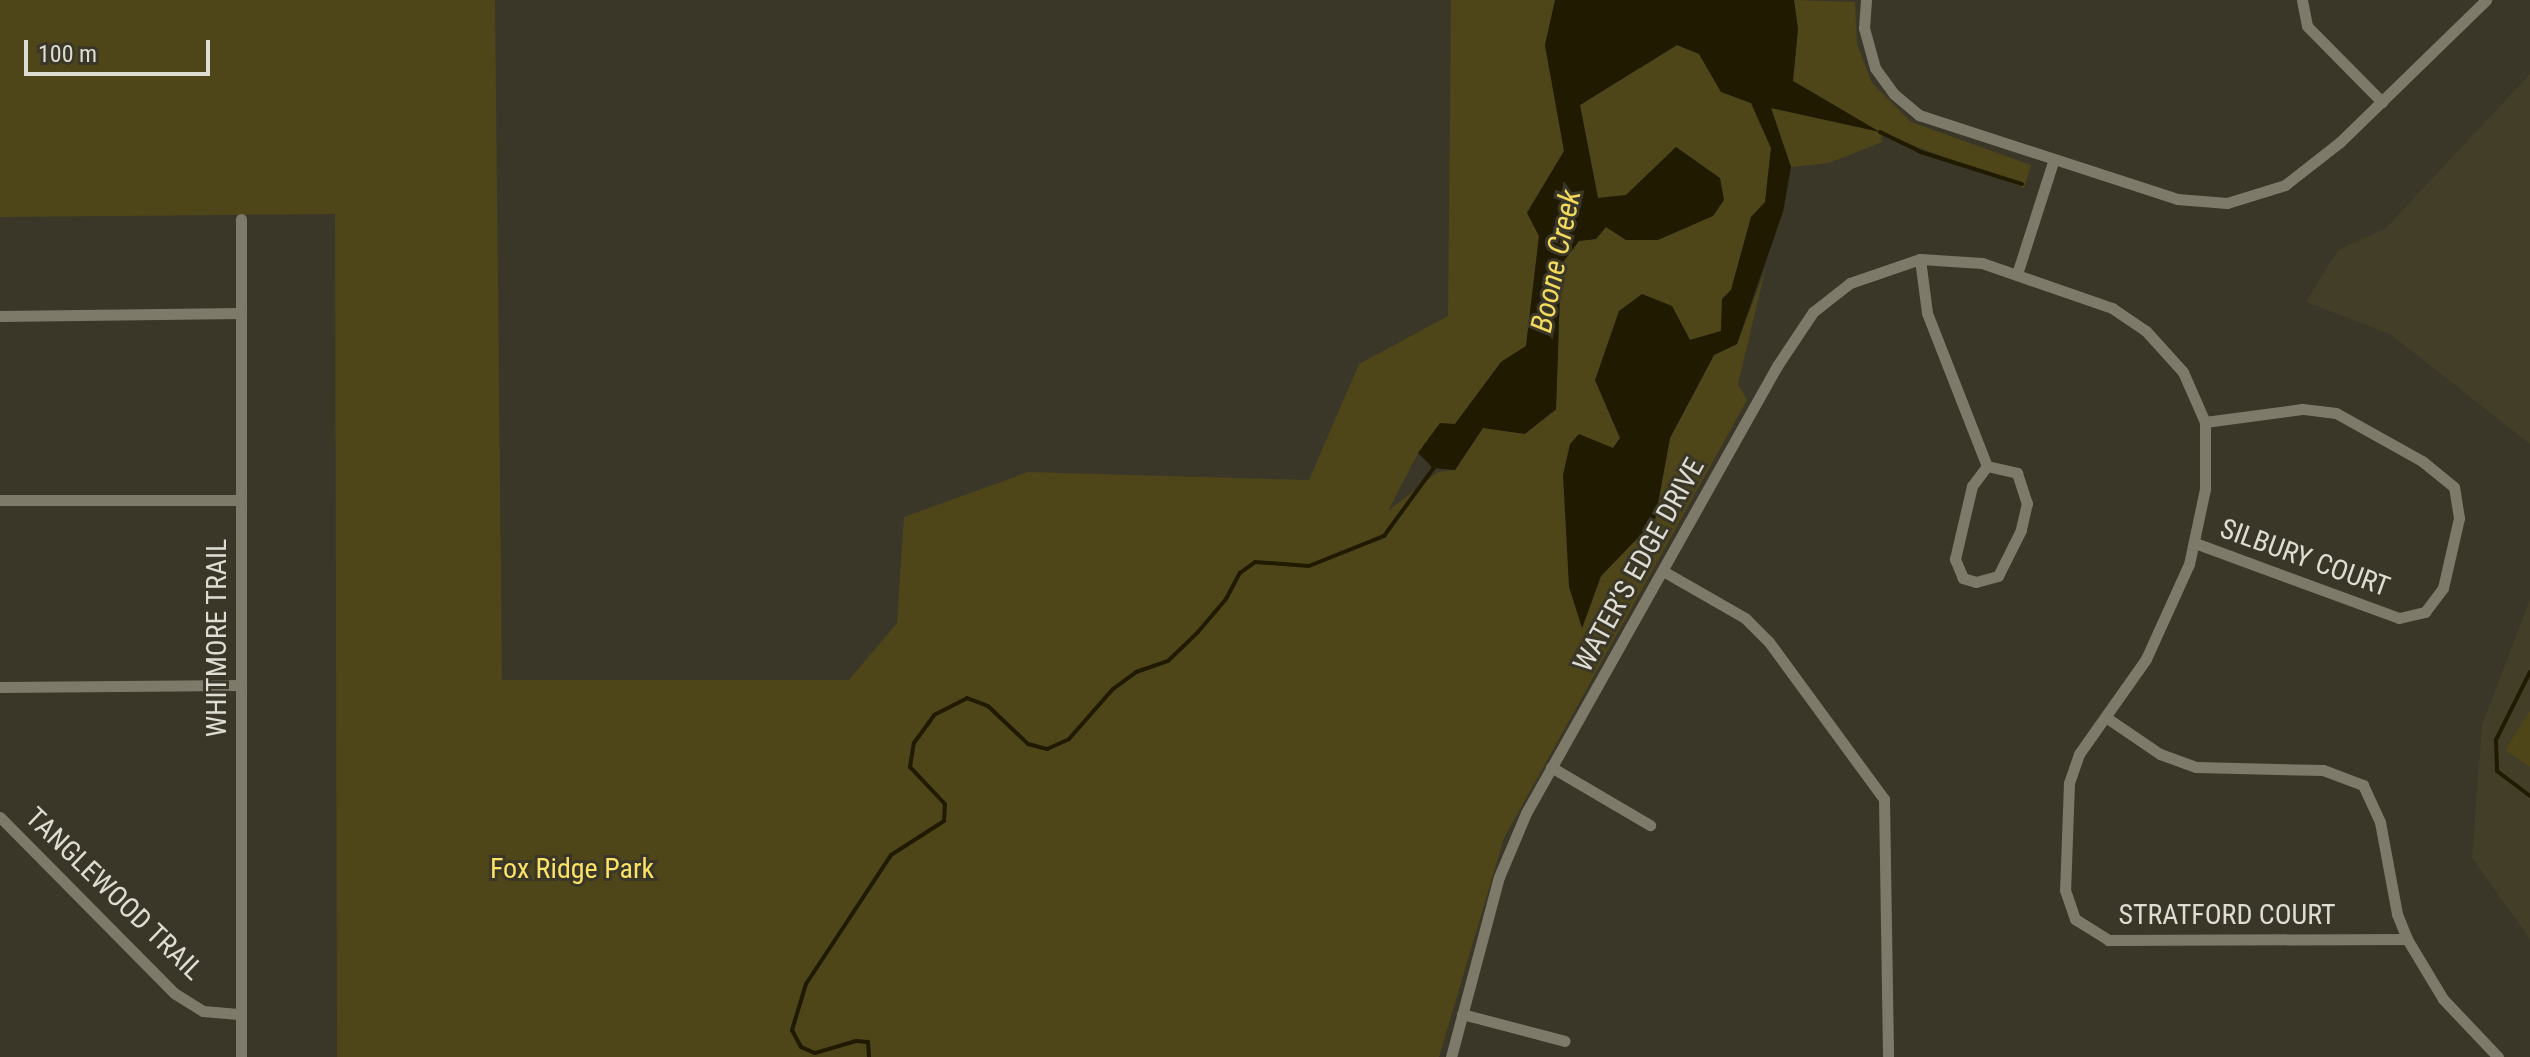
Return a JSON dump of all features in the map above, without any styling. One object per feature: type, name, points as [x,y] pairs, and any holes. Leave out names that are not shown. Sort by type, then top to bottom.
[{"type":"street","points":[[1866,0],[1864,28],[1870,56],[1886,86],[1913,111],[2053,162],[2177,199],[2227,203],[2285,185],[2382,102],[2486,0]]},
{"type":"street","points":[[2302,0],[2307,26],[2382,102]]},
{"type":"street","points":[[2017,274],[2053,162]]},
{"type":"street","name":"WHITMORE TRAIL","points":[[241,219],[241,1057]]},
{"type":"street","name":"WATER’S EDGE DRIVE","points":[[1451,1057],[1499,877],[1551,767],[1813,312],[1850,283],[1920,259],[1947,258],[2017,274],[2112,308],[2146,331],[2183,372],[2205,422]]},
{"type":"street","points":[[1920,259],[1927,313],[1987,466]]},
{"type":"street","points":[[0,316],[241,313]]},
{"type":"street","name":"SILBURY COURT","points":[[2195,543],[2399,618],[2425,612],[2443,588],[2459,518],[2454,487],[2422,461],[2336,413],[2302,409],[2205,422]]},
{"type":"street","name":"STRATFORD COURT","points":[[2205,422],[2205,489],[2195,543],[2175,602],[2146,659],[2079,754],[2069,783],[2065,890],[2075,919],[2092,934],[2126,941],[2407,939]]},
{"type":"street","points":[[1987,466],[2017,473],[2027,503],[2021,530],[1998,576],[1976,582],[1963,578],[1955,559],[1972,486],[1987,466]]},
{"type":"street","points":[[0,500],[241,500]]},
{"type":"street","points":[[1663,571],[1745,618],[1769,642],[1868,771],[1888,813],[1888,1057]]},
{"type":"street","points":[[0,687],[241,685]]},
{"type":"street","points":[[2107,718],[2160,754],[2196,767],[2323,770],[2352,777],[2371,796],[2407,939],[2443,999],[2498,1057]]},
{"type":"street","points":[[1551,767],[1650,825]]},
{"type":"street","name":"TANGLEWOOD TRAIL","points":[[0,817],[174,993],[203,1011],[241,1014]]},
{"type":"street","points":[[1462,1014],[1565,1041]]},
{"type":"shaded area","points":[[2530,74],[2530,444],[2390,334],[2306,302],[2338,250],[2386,228]]},
{"type":"shaded area","points":[[2530,599],[2530,939],[2472,858],[2482,725]]},
{"type":"green space","name":"Fox Ridge Park","points":[[0,0],[495,0],[502,680],[849,680],[897,623],[904,517],[1028,472],[1309,480],[1359,364],[1448,316],[1451,0],[1555,0],[1545,45],[1564,151],[1527,212],[1539,236],[1526,346],[1501,362],[1455,424],[1440,424],[1418,453],[1388,511],[1438,472],[1455,470],[1483,428],[1525,433],[1556,410],[1561,264],[1579,241],[1596,239],[1606,227],[1626,240],[1676,147],[1626,195],[1598,198],[1580,105],[1677,45],[1699,54],[1721,92],[1751,103],[1771,148],[1765,203],[1751,217],[1731,290],[1722,299],[1721,331],[1690,340],[1672,306],[1595,380],[1620,438],[1613,448],[1583,626],[1601,576],[1655,520],[1670,438],[1714,355],[1737,344],[1765,271],[1738,384],[1747,400],[1504,838],[1439,1057],[337,1057],[335,214],[0,217]]},
{"type":"green space","points":[[1794,0],[1855,2],[1857,44],[1872,83],[1911,122],[2031,165],[2024,188],[1881,133],[1882,142],[1829,163],[1791,167],[1771,108],[1877,131],[1793,81],[1798,29]]},
{"type":"green space","points":[[2530,711],[2530,767],[2505,750]]},
{"type":"water","name":"Boone Creek","points":[[1555,0],[1794,0],[1798,29],[1793,81],[1880,132],[1771,108],[1791,167],[1783,212],[1737,344],[1714,355],[1670,438],[1655,520],[1601,576],[1582,628],[1569,587],[1563,475],[1570,444],[1579,434],[1613,448],[1620,438],[1595,380],[1619,311],[1642,294],[1672,306],[1690,340],[1721,331],[1722,299],[1731,290],[1751,217],[1765,202],[1771,148],[1751,103],[1721,92],[1699,54],[1677,45],[1580,105],[1598,198],[1626,195],[1676,147],[1720,178],[1724,200],[1713,216],[1658,240],[1626,240],[1606,227],[1596,239],[1579,241],[1561,265],[1556,409],[1525,434],[1483,428],[1455,470],[1433,468],[1418,453],[1440,423],[1455,424],[1501,362],[1526,346],[1539,236],[1527,213],[1564,151],[1545,45]]},
{"type":"waterway","points":[[1880,132],[1921,152],[2022,184]]},
{"type":"waterway","points":[[869,1057],[868,1042],[856,1041],[815,1053],[801,1047],[792,1030],[806,984],[891,855],[944,821],[945,804],[910,767],[914,743],[934,715],[967,698],[988,706],[1028,744],[1047,749],[1069,739],[1113,689],[1136,672],[1168,661],[1198,632],[1226,599],[1240,573],[1255,562],[1309,566],[1384,536],[1435,466]]},
{"type":"waterway","points":[[2530,672],[2496,740],[2497,771],[2530,796]]}]
